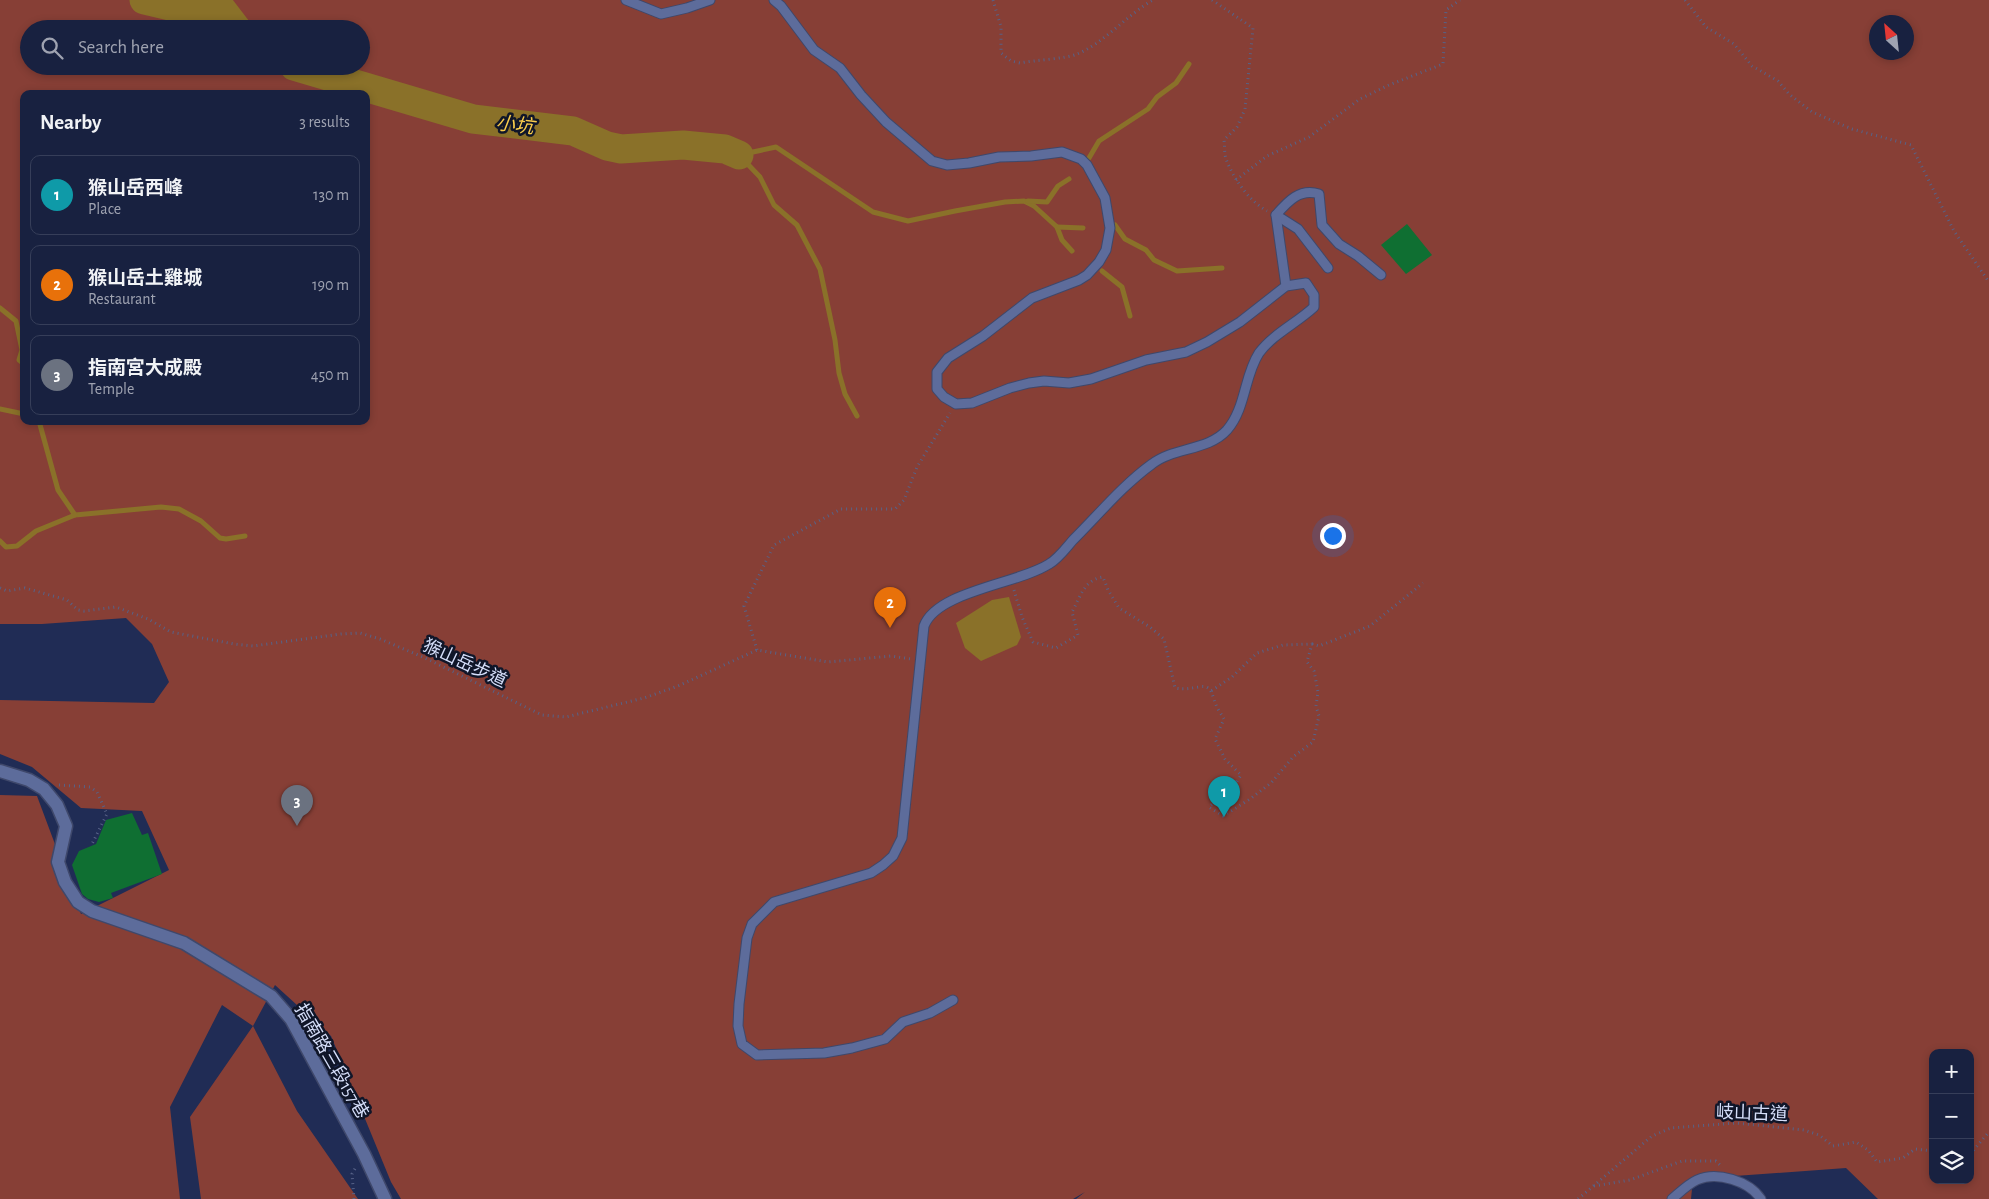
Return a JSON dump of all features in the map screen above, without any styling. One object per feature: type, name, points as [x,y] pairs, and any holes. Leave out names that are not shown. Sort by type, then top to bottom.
[{"type":"street","name":"指南路三段157巷","points":[[0,771],[29,780],[44,789],[57,806],[66,826],[58,862],[64,882],[78,902],[92,911],[184,943],[271,996],[291,1019],[364,1154],[385,1199]]},
{"type":"lane","points":[[626,0],[661,14],[710,0]]},
{"type":"lane","points":[[774,0],[781,6],[814,50],[840,68],[861,95],[886,122],[932,161],[947,165],[969,163],[999,156],[1031,156],[1062,152],[1081,159],[1087,165],[1105,198],[1110,228],[1106,250],[1093,268],[1079,280],[1032,298],[983,336],[948,358],[937,372],[937,388],[944,397],[956,404],[972,403],[1028,383],[1069,383],[1091,379],[1146,360],[1186,352],[1240,322],[1286,286],[1306,283],[1314,295],[1314,307],[1258,354],[1240,407],[1229,428],[1218,438],[1154,462],[1051,564],[1026,576],[955,598],[927,618],[924,626],[912,728],[902,838],[893,856],[884,865],[871,873],[774,902],[752,924],[747,938],[738,1026],[742,1044],[757,1056],[824,1053],[852,1048],[885,1038],[903,1022],[930,1013],[953,1000]]},
{"type":"lane","points":[[1286,286],[1276,215],[1290,198],[1310,191],[1319,194],[1322,225],[1339,244],[1358,256],[1381,275]]},
{"type":"lane","points":[[1276,215],[1298,229],[1328,268]]},
{"type":"lane","points":[[1672,1199],[1698,1180],[1721,1177],[1738,1180],[1761,1199]]},
{"type":"path","points":[[993,0],[1001,27],[1001,53],[1011,60],[1020,62],[1077,54],[1101,39],[1153,0]]},
{"type":"path","points":[[1212,0],[1253,28],[1245,109],[1237,127],[1224,140],[1226,157],[1236,180],[1259,207],[1276,215]]},
{"type":"path","points":[[1236,180],[1267,156],[1309,137],[1360,99],[1389,85],[1443,64],[1446,10],[1460,0]]},
{"type":"path","points":[[1685,0],[1706,27],[1734,44],[1752,66],[1778,81],[1789,94],[1812,112],[1852,129],[1912,145],[1954,231],[1989,282]]},
{"type":"path","points":[[920,660],[892,656],[828,662],[757,650],[744,606],[774,545],[841,509],[895,508],[904,500],[917,467],[956,404]]},
{"type":"path","points":[[1010,581],[1033,642],[1056,648],[1078,635],[1072,612],[1086,586],[1093,578],[1103,577],[1118,608],[1150,627],[1164,640],[1175,688],[1192,689],[1200,686],[1212,690],[1215,704],[1224,719],[1215,739],[1225,759],[1241,774],[1236,784],[1209,807],[1223,816],[1250,800],[1271,783],[1293,757],[1314,742],[1319,716],[1316,706],[1318,692],[1314,671],[1307,662],[1312,644]]},
{"type":"path","points":[[1212,690],[1232,677],[1257,653],[1283,645],[1312,644],[1319,646],[1370,626],[1423,582]]},
{"type":"path","name":"猴山岳步道","points":[[0,588],[6,592],[25,588],[68,600],[78,610],[84,611],[116,606],[148,619],[171,632],[234,644],[253,646],[341,634],[360,634],[380,639],[425,658],[542,715],[566,717],[644,698],[678,686],[757,650]]},
{"type":"path","points":[[44,789],[59,785],[90,787],[98,792],[107,814],[92,844]]},
{"type":"path","name":"岐山古道","points":[[1578,1199],[1632,1151],[1652,1136],[1671,1128],[1736,1123],[1804,1130],[1819,1135],[1833,1146],[1856,1142],[1868,1150],[1877,1162],[1903,1158],[1915,1149],[1929,1151]]},
{"type":"path","points":[[1974,1149],[1989,1132]]},
{"type":"path","points":[[354,1199],[352,1174],[364,1154]]},
{"type":"path","points":[[1594,1186],[1630,1180],[1682,1162],[1716,1162],[1738,1180]]},
{"type":"shaded area","points":[[0,0],[1989,0],[1989,1199],[1878,1199],[1846,1168],[1693,1179],[1691,1199],[1076,1199],[1085,1192],[1073,1199],[401,1199],[391,1182],[331,1036],[275,985],[253,1026],[222,1005],[170,1107],[180,1199],[0,1199],[0,795],[37,796],[81,914],[169,870],[142,811],[81,808],[32,767],[0,754],[0,700],[154,703],[169,682],[152,644],[126,618],[42,624],[0,624]]},
{"type":"shaded area","points":[[1009,597],[1021,637],[1017,645],[981,661],[965,648],[956,623],[992,600]]},
{"type":"shaded area","points":[[253,1026],[297,1111],[358,1199],[201,1199],[190,1117]]},
{"type":"building","points":[[1407,224],[1432,255],[1406,274],[1381,245]]},
{"type":"building","points":[[132,813],[142,835],[148,833],[162,874],[111,893],[113,898],[99,902],[88,899],[82,894],[72,865],[79,851],[96,844],[106,820]]},
{"type":"waterway","name":"小坑","points":[[144,0],[182,9],[220,7],[230,20]]},
{"type":"waterway","points":[[1089,158],[1099,141],[1148,109],[1157,97],[1176,83],[1189,64]]},
{"type":"waterway","name":"小坑","points":[[324,75],[473,119],[573,131],[607,146],[621,149],[683,145],[725,149],[739,155]]},
{"type":"waterway","points":[[739,155],[776,147],[873,212],[908,221],[1005,202],[1024,201],[1034,206],[1057,227],[1062,240],[1072,251]]},
{"type":"waterway","points":[[739,155],[760,177],[774,205],[797,225],[820,269],[835,340],[839,373],[845,394],[857,416]]},
{"type":"waterway","points":[[1028,201],[1047,202],[1058,186],[1069,179]]},
{"type":"waterway","points":[[1115,225],[1125,239],[1146,250],[1154,260],[1177,271],[1222,268]]},
{"type":"waterway","points":[[1057,227],[1083,228]]},
{"type":"waterway","points":[[1102,271],[1122,287],[1130,316]]},
{"type":"waterway","points":[[0,308],[16,321],[20,340]]},
{"type":"waterway","points":[[20,357],[20,361]]},
{"type":"waterway","points":[[0,409],[20,413]]},
{"type":"waterway","points":[[40,425],[58,490],[75,515],[161,507],[179,509],[201,521],[220,538],[245,536]]},
{"type":"waterway","points":[[0,541],[6,547],[17,546],[36,531],[75,515]]},
{"type":"place","name":"猴山岳土雞城","points":[[890,628]]},
{"type":"place","name":"猴山岳西峰","points":[[1224,817]]},
{"type":"place","name":"指南宮大成殿","points":[[297,826]]}]
